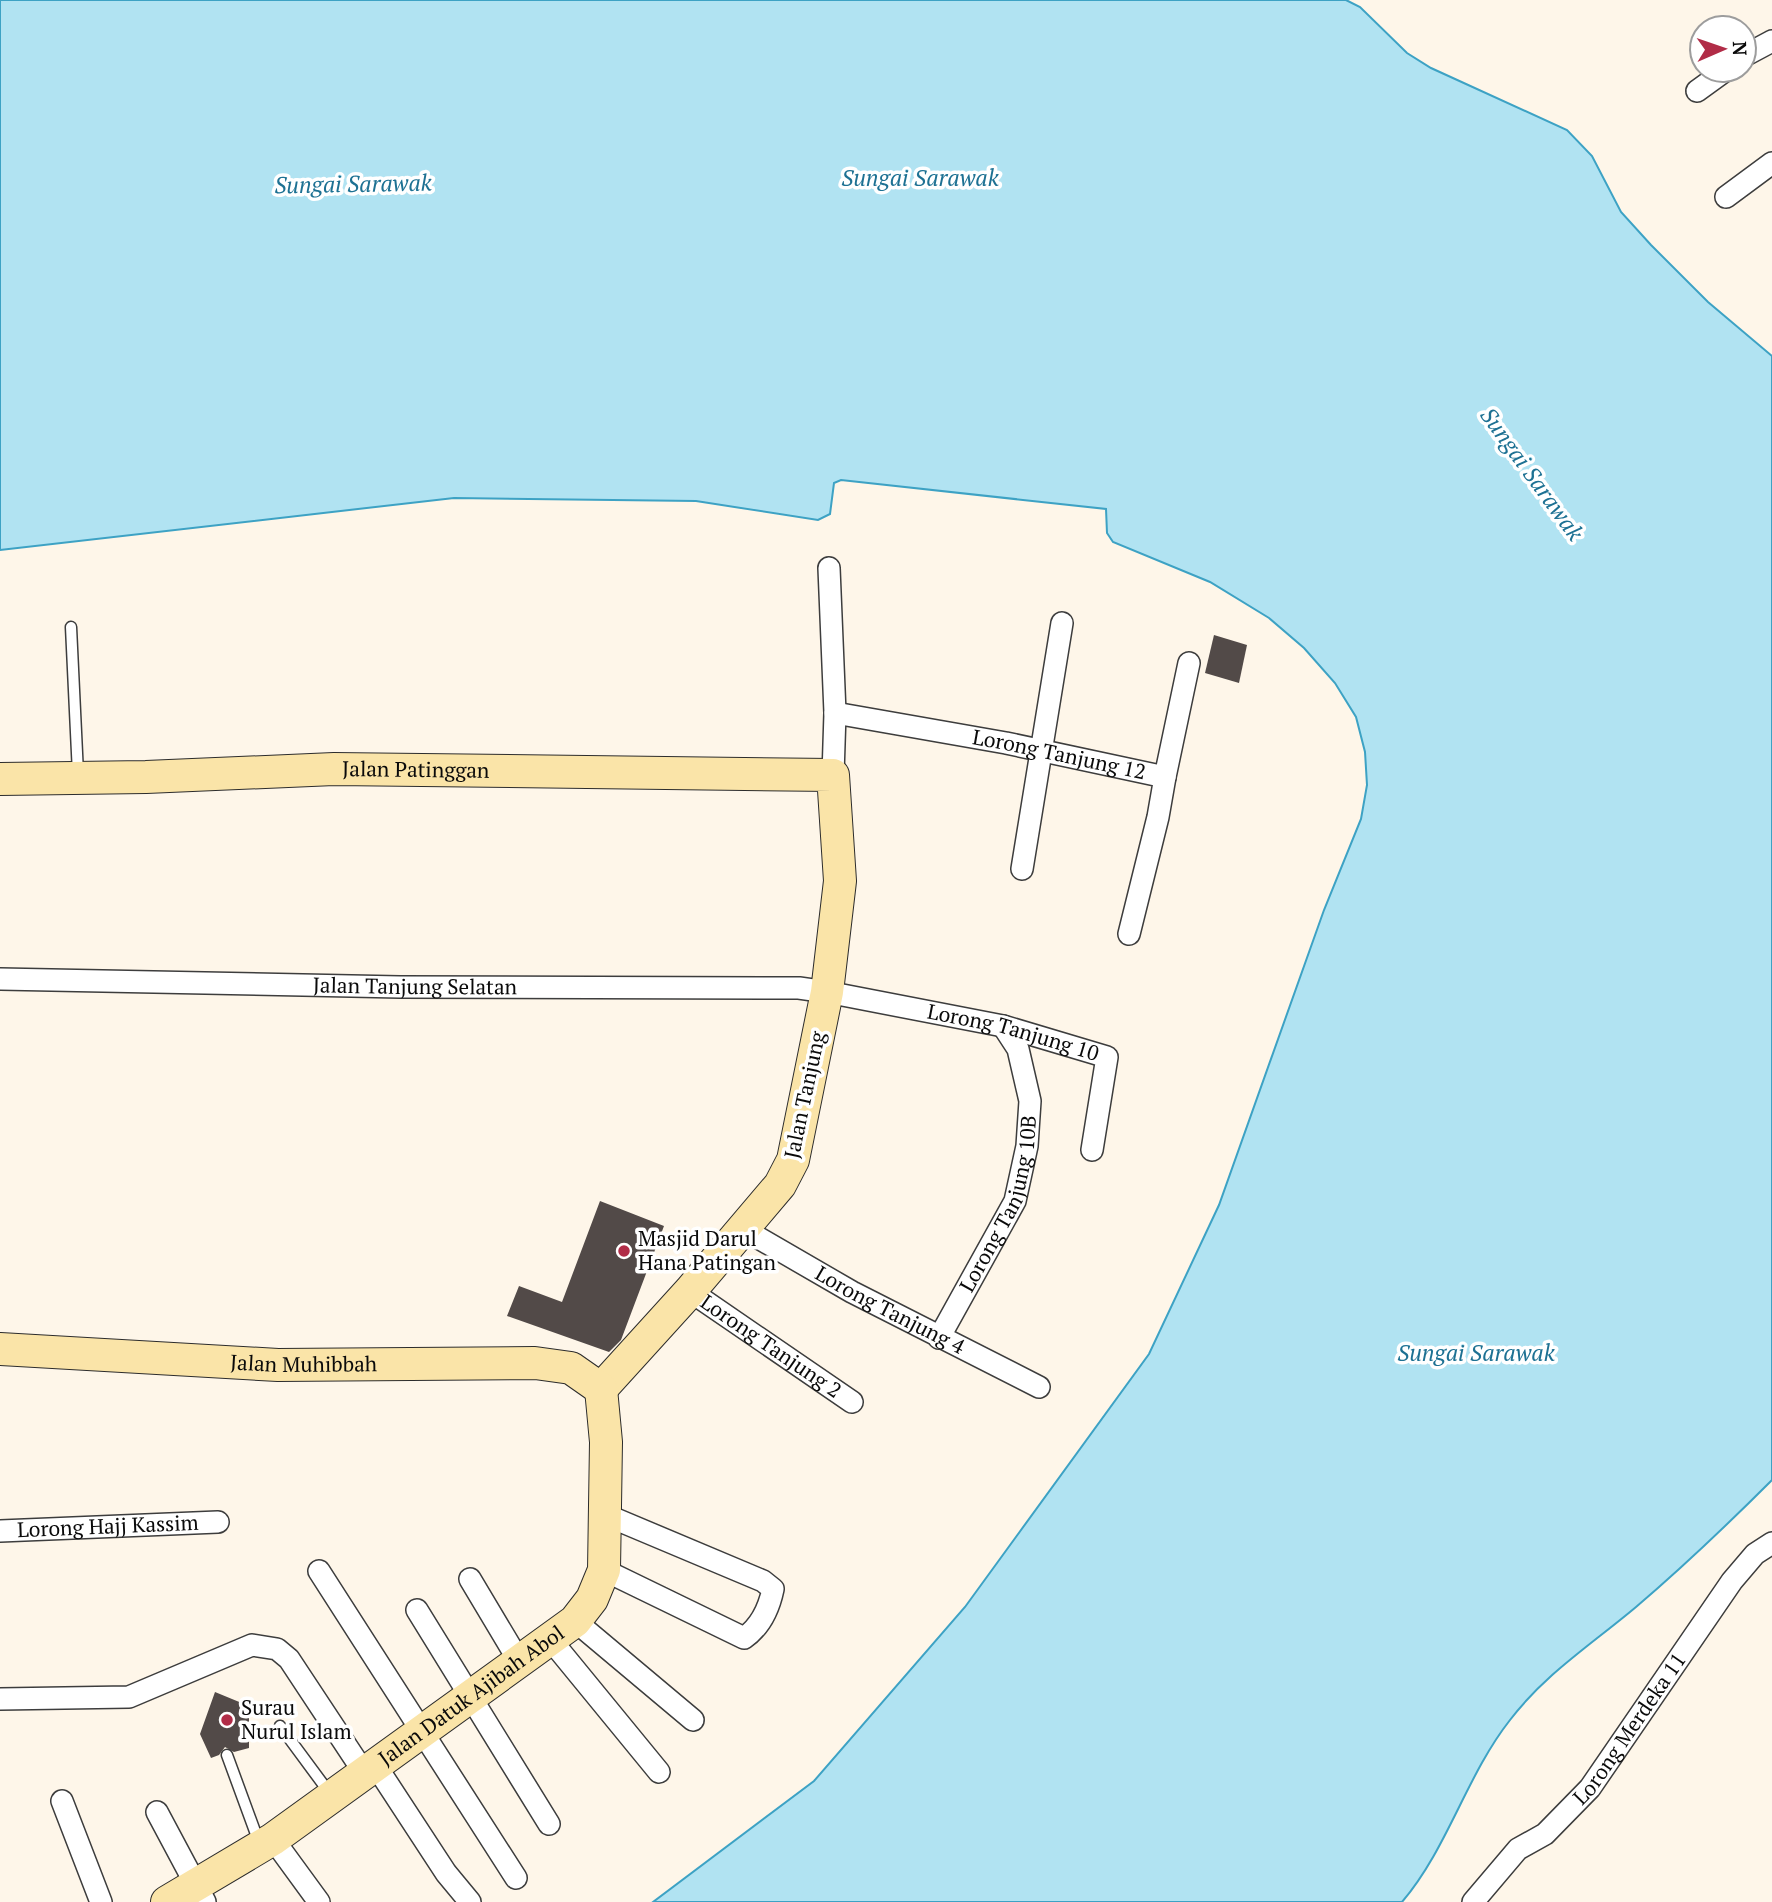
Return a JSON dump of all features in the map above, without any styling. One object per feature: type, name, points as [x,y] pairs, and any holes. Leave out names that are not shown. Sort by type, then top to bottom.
[{"type":"main road","name":"Jalan Patinggan","points":[[0,779],[78,779],[334,769],[833,775]]},
{"type":"main road","name":"Jalan Tanjung","points":[[601,1389],[690,1291],[780,1185],[793,1160],[827,992],[839,881],[833,775]]},
{"type":"main road","name":"Jalan Muhibbah","points":[[0,1349],[278,1364],[535,1363],[571,1368],[601,1389]]},
{"type":"main road","name":"Jalan Datuk Ajibah Abol","points":[[167,1902],[199,1894],[575,1621],[592,1599],[604,1570],[606,1442],[601,1389]]},
{"type":"street","points":[[1696,92],[1707,84]]},
{"type":"street","points":[[1726,197],[1772,163]]},
{"type":"street","points":[[829,568],[835,713],[833,775]]},
{"type":"street","points":[[1022,869],[1062,623]]},
{"type":"street","points":[[1165,777],[1189,663]]},
{"type":"street","name":"Lorong Tanjung 12","points":[[835,713],[1043,751],[1165,777],[1158,817],[1129,934]]},
{"type":"street","name":"Jalan Tanjung Selatan","points":[[0,979],[400,987],[799,988],[827,992]]},
{"type":"street","name":"Lorong Tanjung 10","points":[[827,992],[1003,1026],[1107,1057],[1092,1150]]},
{"type":"street","name":"Lorong Tanjung 10B","points":[[939,1338],[1015,1201],[1027,1146],[1030,1101],[1024,1066],[1018,1049],[1003,1026]]},
{"type":"street","name":"Lorong Tanjung 4","points":[[743,1229],[939,1338],[1039,1387]]},
{"type":"street","name":"Lorong Tanjung 2","points":[[690,1291],[852,1402]]},
{"type":"street","points":[[604,1570],[744,1638],[753,1632],[770,1604],[772,1589],[763,1581],[606,1515]]},
{"type":"street","name":"Lorong Hajj Kassim","points":[[0,1531],[218,1522]]},
{"type":"street","name":"Lorong Merdeka 11","points":[[1473,1902],[1518,1849],[1533,1838],[1545,1835],[1590,1788],[1732,1581],[1755,1554],[1772,1544]]},
{"type":"street","points":[[319,1571],[516,1878]]},
{"type":"street","points":[[470,1578],[519,1661]]},
{"type":"street","points":[[417,1610],[548,1824]]},
{"type":"street","points":[[575,1621],[693,1720]]},
{"type":"street","points":[[550,1639],[659,1772]]},
{"type":"street","points":[[0,1699],[129,1697],[252,1645],[276,1649],[289,1658],[470,1902]]},
{"type":"street","points":[[62,1801],[101,1902]]},
{"type":"street","points":[[157,1812],[199,1894]]},
{"type":"street","points":[[267,1843],[319,1902]]},
{"type":"lane","points":[[71,627],[78,779]]},
{"type":"lane","points":[[281,1726],[333,1798]]},
{"type":"lane","points":[[227,1755],[267,1843]]},
{"type":"water","name":"Sungai Sarawak","points":[[0,0],[1346,0],[1360,7],[1407,53],[1431,68],[1567,130],[1592,156],[1621,212],[1708,302],[1772,356],[1772,1480],[1671,1576],[1570,1660],[1524,1703],[1481,1764],[1432,1859],[1402,1902],[653,1902],[814,1781],[965,1607],[1149,1354],[1219,1205],[1324,910],[1361,819],[1367,785],[1365,752],[1356,717],[1335,683],[1304,648],[1269,618],[1210,582],[1113,542],[1107,533],[1106,509],[841,480],[834,483],[830,514],[818,520],[696,501],[454,498],[0,550]]},
{"type":"building","points":[[1214,635],[1247,645],[1239,683],[1205,673]]},
{"type":"building","points":[[600,1201],[664,1226],[621,1340],[609,1352],[507,1316],[519,1286],[562,1302]]},
{"type":"building","name":"Surau Nurul Islam","points":[[215,1692],[249,1706],[249,1748],[234,1752],[225,1747],[219,1755],[211,1758],[200,1734]]},
{"type":"place","name":"Masjid Darul Hana Patingan","points":[[624,1251]]},
{"type":"place","name":"Surau Nurul Islam","points":[[227,1720]]}]
